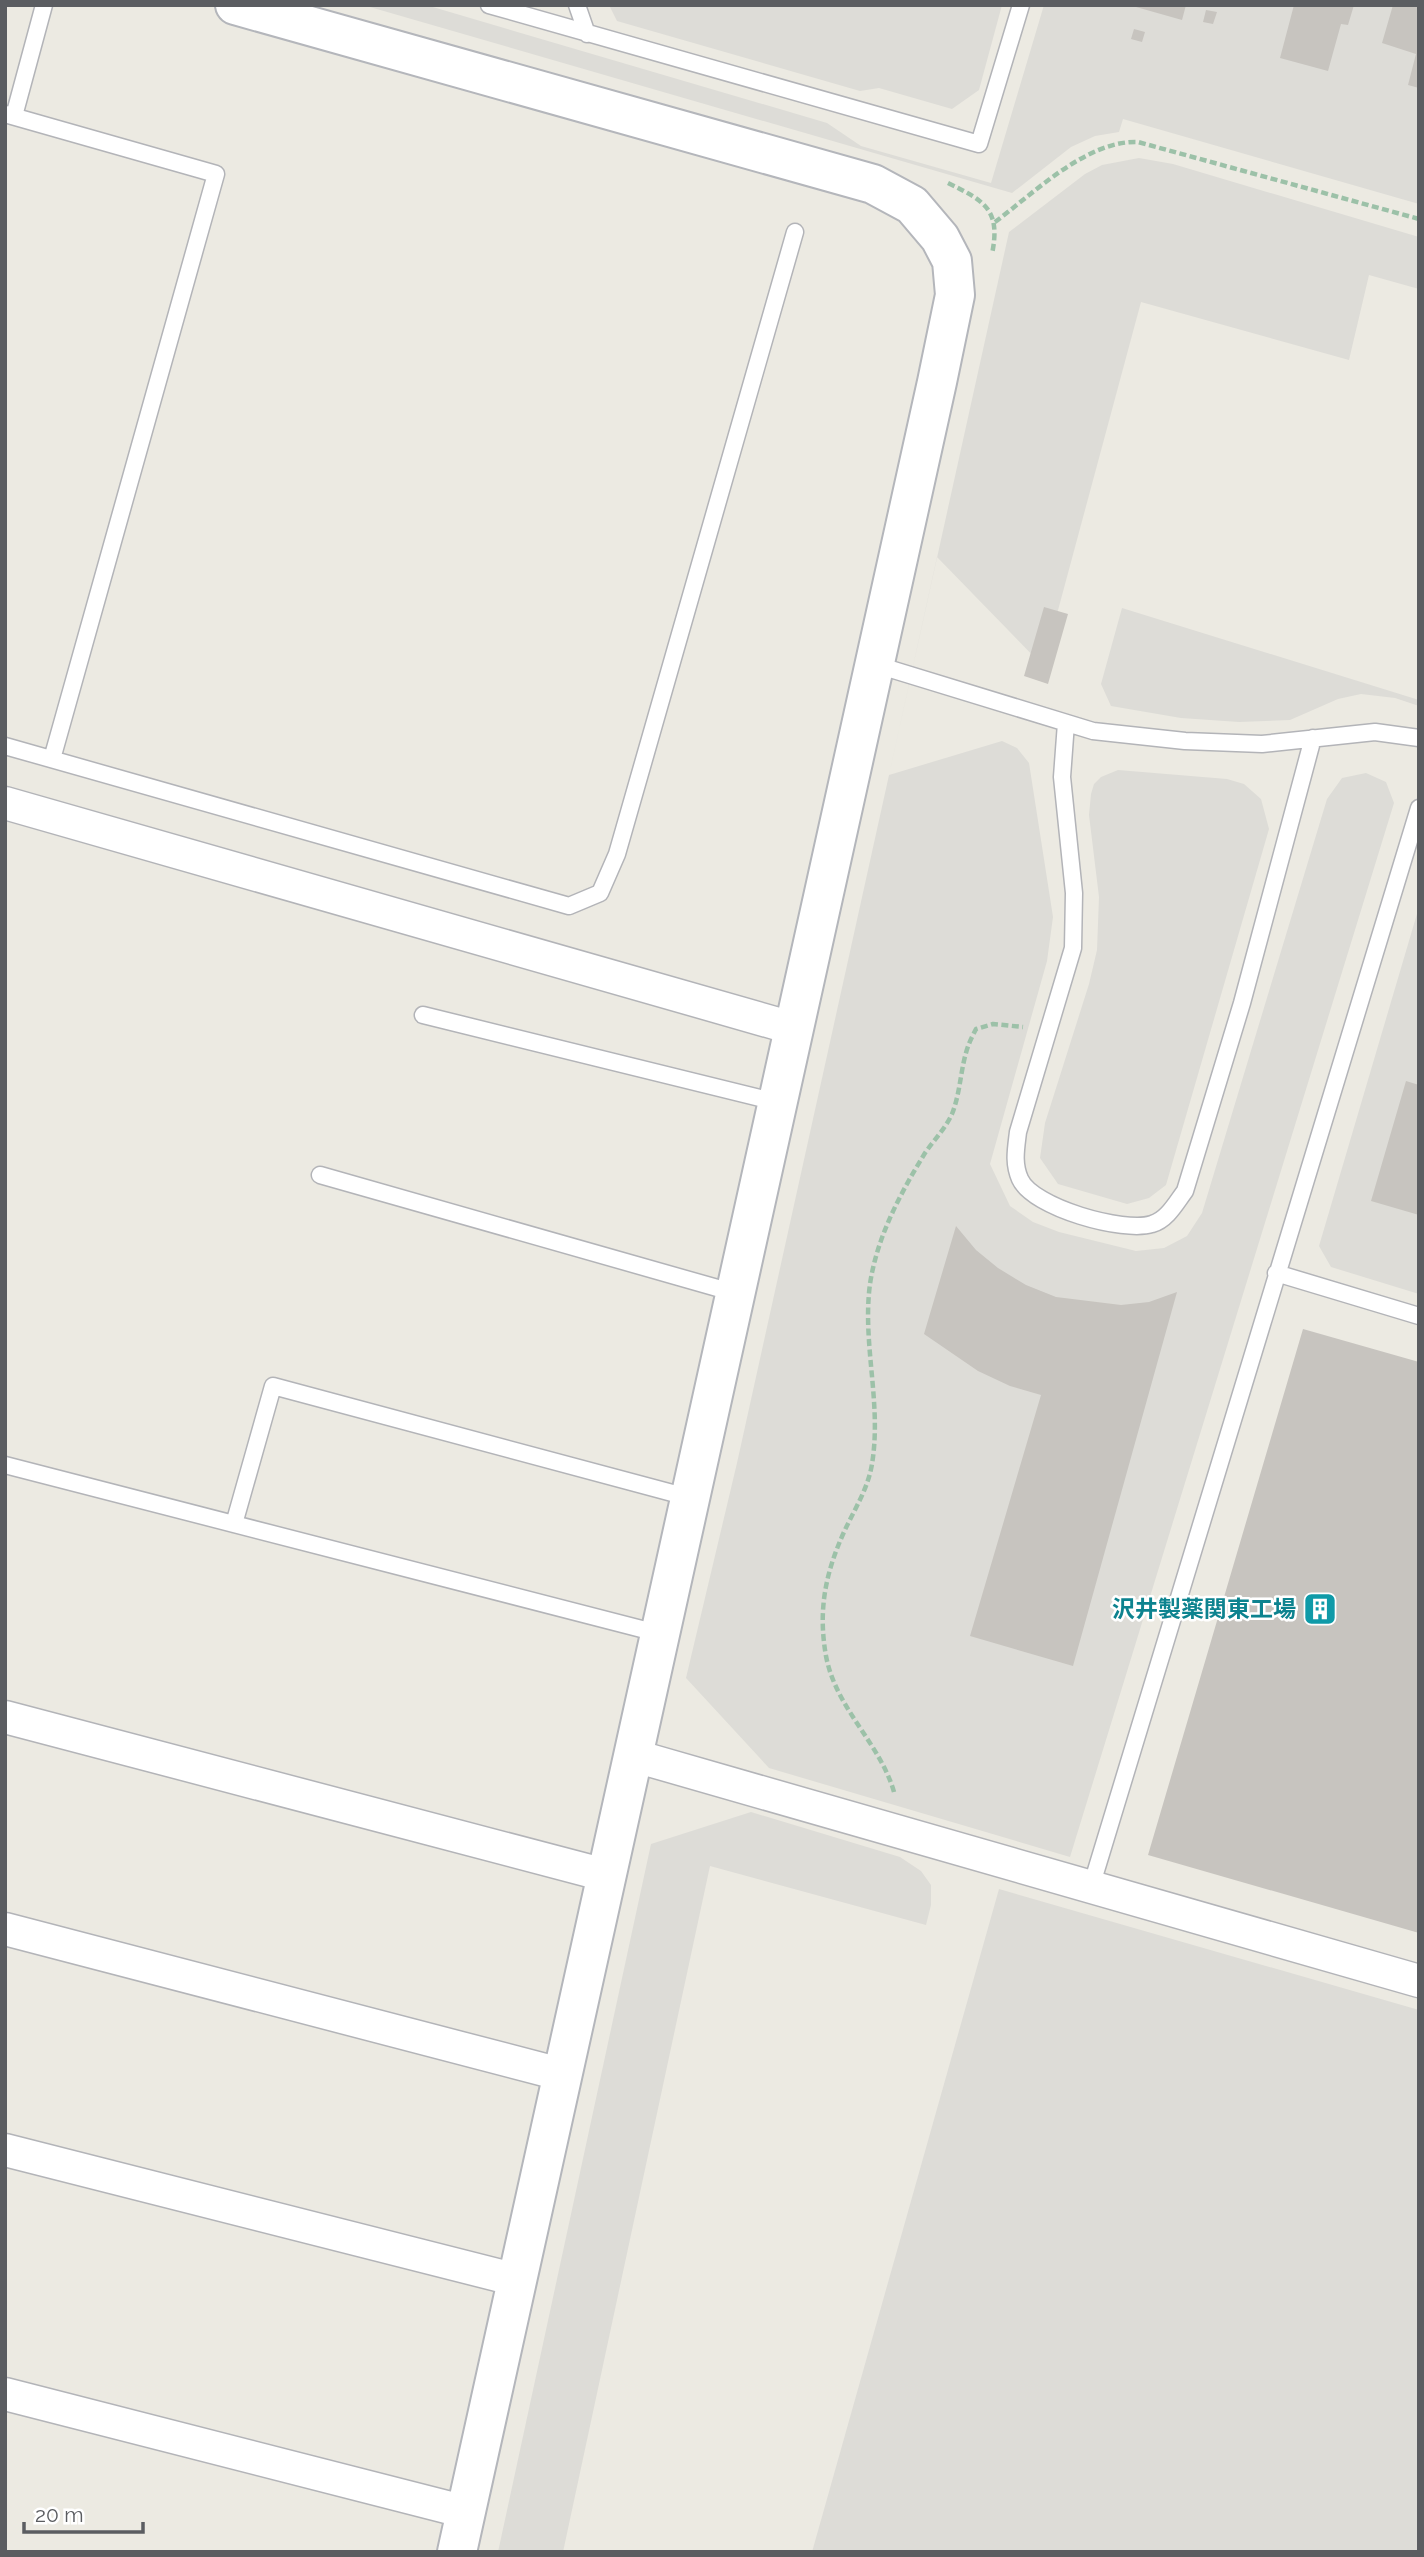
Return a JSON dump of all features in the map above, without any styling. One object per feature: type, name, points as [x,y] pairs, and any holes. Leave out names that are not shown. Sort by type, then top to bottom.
[{"type":"street","points":[[235,5],[873,184],[912,205],[940,238],[952,261],[955,295],[792,1028],[635,1756],[605,1874],[564,2075],[457,2552]]},
{"type":"street","points":[[5,803],[792,1028]]},
{"type":"street","points":[[5,1717],[605,1874]]},
{"type":"street","points":[[635,1756],[1419,1981]]},
{"type":"street","points":[[5,1929],[564,2075]]},
{"type":"street","points":[[5,2150],[517,2280]]},
{"type":"street","points":[[5,2394],[466,2512]]},
{"type":"lane","points":[[44,5],[10,115],[216,174],[52,759]]},
{"type":"lane","points":[[489,5],[979,144],[1021,5]]},
{"type":"lane","points":[[577,5],[587,34]]},
{"type":"lane","points":[[5,746],[569,906],[600,893],[617,854],[795,232]]},
{"type":"lane","points":[[874,664],[1093,731],[1185,741],[1262,744],[1375,732],[1419,738]]},
{"type":"lane","points":[[1066,723],[1062,778],[1074,893],[1073,948],[1018,1132],[1015,1161],[1021,1182],[1037,1198],[1067,1210],[1129,1228],[1154,1224],[1170,1212],[1185,1191],[1242,1003],[1313,738]]},
{"type":"lane","points":[[1091,1887],[1419,808]]},
{"type":"lane","points":[[423,1015],[776,1102]]},
{"type":"lane","points":[[320,1175],[735,1293]]},
{"type":"lane","points":[[1276,1273],[1419,1316]]},
{"type":"lane","points":[[234,1524],[273,1386],[691,1498]]},
{"type":"lane","points":[[5,1465],[661,1634]]},
{"type":"path","points":[[945,182],[977,198],[988,208],[995,222],[1090,152],[1125,141],[1138,142],[1419,219]]},
{"type":"path","points":[[892,1828],[894,1792],[889,1776],[840,1700],[827,1659],[822,1603],[827,1574],[866,1487],[871,1466],[877,1422],[869,1333],[870,1285],[890,1214],[952,1112],[967,1047],[976,1029],[1007,1024],[1049,1032]]},
{"type":"shaded area","points":[[363,5],[426,5],[827,123],[861,146],[991,183],[1044,5],[1419,5],[1419,204],[1123,119],[1119,132],[1095,136],[1071,147],[1012,193]]},
{"type":"shaded area","points":[[609,5],[1002,5],[979,90],[952,109],[879,88],[860,91],[617,21]]},
{"type":"shaded area","points":[[1139,158],[1173,164],[1419,237],[1419,289],[1369,275],[1349,360],[1141,302],[1043,666],[937,557],[1009,232],[1085,174],[1102,165]]},
{"type":"shaded area","points":[[1122,608],[1419,700],[1419,706],[1395,698],[1361,694],[1338,699],[1290,720],[1239,722],[1181,718],[1111,706],[1101,684]]},
{"type":"shaded area","name":"沢井製薬関東工場","points":[[1002,741],[1017,748],[1029,763],[1053,917],[1047,961],[990,1164],[1010,1206],[1033,1222],[1059,1232],[1136,1251],[1164,1248],[1187,1236],[1202,1213],[1327,799],[1342,778],[1366,773],[1386,782],[1394,803],[1070,1857],[769,1768],[686,1678],[737,1463],[889,775]]},
{"type":"shaded area","points":[[1118,770],[1227,779],[1244,784],[1261,799],[1269,829],[1166,1185],[1149,1198],[1127,1204],[1058,1184],[1040,1158],[1045,1123],[1089,984],[1097,950],[1099,897],[1089,815],[1091,794],[1094,784],[1101,777]]},
{"type":"shaded area","points":[[1419,907],[1419,1294],[1331,1267],[1319,1246]]},
{"type":"shaded area","points":[[751,1812],[900,1857],[921,1871],[931,1885],[931,1905],[926,1925],[710,1866],[563,2552],[498,2552],[651,1844]]},
{"type":"shaded area","points":[[999,1889],[1419,2010],[1419,2552],[812,2552]]},
{"type":"building","points":[[1129,5],[1186,5],[1182,20]]},
{"type":"building","points":[[1294,5],[1354,5],[1348,25],[1341,24],[1328,71],[1280,58]]},
{"type":"building","points":[[1393,5],[1419,5],[1419,88],[1408,85],[1416,54],[1382,43]]},
{"type":"building","points":[[1206,10],[1217,12],[1213,24],[1203,22]]},
{"type":"building","points":[[1134,29],[1145,32],[1142,42],[1131,39]]},
{"type":"building","points":[[1044,607],[1068,614],[1048,684],[1024,676]]},
{"type":"building","points":[[1406,1081],[1419,1085],[1419,1215],[1371,1201]]},
{"type":"building","points":[[956,1226],[976,1250],[998,1268],[1026,1285],[1056,1297],[1121,1305],[1149,1302],[1177,1292],[1073,1666],[970,1636],[1041,1395],[1010,1386],[978,1371],[924,1334]]},
{"type":"building","name":"沢井製薬関東工場","points":[[1303,1329],[1419,1362],[1419,1933],[1148,1855]]},
{"type":"place","name":"沢井製薬関東工場","points":[[1320,1609]]}]
